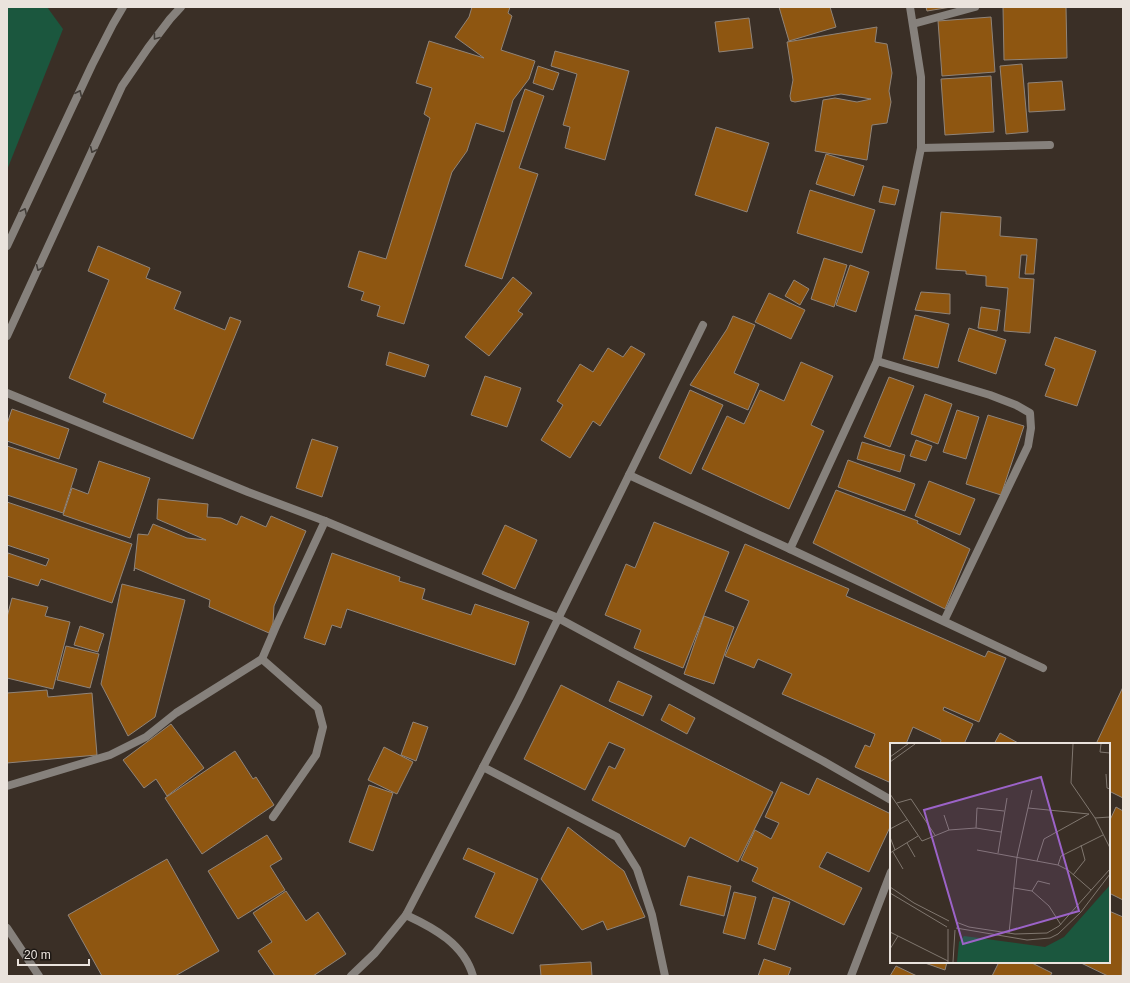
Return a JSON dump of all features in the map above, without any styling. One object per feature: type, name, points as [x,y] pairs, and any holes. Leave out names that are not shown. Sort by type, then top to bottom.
[{"type":"street","points":[[7,246],[92,65],[112,24],[123,7]]},
{"type":"street","points":[[7,336],[122,86],[148,48],[181,7]]},
{"type":"street","points":[[790,549],[877,361],[921,148],[921,77],[910,7]]},
{"type":"street","points":[[913,24],[976,7]]},
{"type":"street","points":[[921,148],[1050,145]]},
{"type":"street","points":[[351,976],[375,953],[406,915],[483,767],[704,325]]},
{"type":"street","points":[[877,361],[990,395],[1016,405],[1030,413],[1031,428],[1028,446],[944,621]]},
{"type":"street","points":[[7,394],[248,492],[325,521],[558,618],[823,761],[890,799]]},
{"type":"street","points":[[629,475],[1043,668]]},
{"type":"street","points":[[7,786],[110,755],[146,737],[176,713],[262,659],[325,521]]},
{"type":"street","points":[[262,659],[318,708],[323,726],[316,755],[274,817]]},
{"type":"street","points":[[483,767],[617,837],[637,869],[652,915],[665,976]]},
{"type":"street","points":[[851,976],[890,875]]},
{"type":"street","points":[[406,915],[432,928],[457,947],[470,966],[473,976]]},
{"type":"street","points":[[7,928],[39,976]]},
{"type":"green space","points":[[7,7],[47,7],[63,29],[7,170]]},
{"type":"building","points":[[472,7],[510,7],[508,13],[512,16],[501,50],[535,61],[529,79],[513,100],[504,132],[476,123],[467,151],[452,172],[404,324],[377,316],[380,306],[361,300],[364,292],[348,287],[359,251],[386,259],[430,118],[424,114],[432,88],[416,83],[429,41],[484,58],[455,37],[469,17]]},
{"type":"building","points":[[779,7],[830,7],[836,27],[789,41]]},
{"type":"building","points":[[926,7],[951,7],[927,11]]},
{"type":"building","points":[[1003,7],[1066,7],[1067,58],[1004,60]]},
{"type":"building","points":[[991,17],[995,72],[942,76],[938,21]]},
{"type":"building","points":[[749,18],[753,48],[719,52],[715,22]]},
{"type":"building","points":[[877,27],[875,42],[887,44],[892,73],[889,91],[891,102],[887,123],[872,125],[867,160],[815,151],[823,100],[835,98],[857,102],[871,99],[841,94],[795,102],[791,101],[790,96],[793,80],[787,42]]},
{"type":"building","points":[[555,51],[629,71],[605,160],[565,148],[570,127],[563,125],[577,74],[551,66]]},
{"type":"building","points":[[1022,64],[1028,132],[1006,134],[1000,66]]},
{"type":"building","points":[[538,66],[559,73],[553,90],[533,83]]},
{"type":"building","points":[[991,76],[994,132],[945,135],[941,79]]},
{"type":"building","points":[[1062,81],[1065,110],[1029,112],[1028,83]]},
{"type":"building","points":[[525,89],[544,96],[519,168],[538,174],[502,279],[465,266]]},
{"type":"building","points":[[716,127],[769,143],[747,212],[695,195]]},
{"type":"building","points":[[826,154],[864,166],[854,196],[816,184]]},
{"type":"building","points":[[883,186],[899,190],[895,205],[879,202]]},
{"type":"building","points":[[810,190],[875,210],[862,253],[797,233]]},
{"type":"building","points":[[941,212],[1001,217],[1000,236],[1037,239],[1034,274],[1025,274],[1027,255],[1021,255],[1019,278],[1034,279],[1030,333],[1004,331],[1008,288],[986,286],[986,276],[966,274],[966,271],[936,269]]},
{"type":"building","points":[[98,246],[150,268],[146,278],[181,292],[174,309],[225,330],[230,317],[241,321],[193,439],[103,402],[106,394],[69,378],[109,280],[88,271]]},
{"type":"building","points":[[824,258],[847,265],[834,307],[811,299]]},
{"type":"building","points":[[850,265],[869,272],[856,312],[836,305]]},
{"type":"building","points":[[513,277],[532,293],[518,311],[523,314],[489,356],[465,337]]},
{"type":"building","points":[[794,280],[809,289],[800,305],[785,296]]},
{"type":"building","points":[[921,292],[950,294],[950,314],[915,310]]},
{"type":"building","points":[[769,293],[805,310],[791,339],[755,322]]},
{"type":"building","points":[[981,307],[1000,310],[997,331],[978,328]]},
{"type":"building","points":[[915,315],[949,324],[938,368],[903,359]]},
{"type":"building","points":[[733,316],[755,325],[734,373],[759,384],[748,410],[690,385],[727,329]]},
{"type":"building","points":[[969,328],[1006,340],[996,374],[958,361]]},
{"type":"building","points":[[1055,337],[1096,351],[1077,406],[1045,396],[1055,369],[1045,365]]},
{"type":"building","points":[[631,346],[645,354],[600,426],[593,421],[570,458],[541,440],[563,405],[557,401],[580,364],[593,372],[608,348],[623,357]]},
{"type":"building","points":[[389,352],[429,365],[425,377],[386,365]]},
{"type":"building","points":[[801,362],[833,376],[811,425],[824,431],[789,509],[702,469],[727,416],[744,424],[760,390],[784,401]]},
{"type":"building","points":[[485,376],[521,388],[507,427],[471,415]]},
{"type":"building","points":[[889,377],[914,386],[890,447],[864,437]]},
{"type":"building","points":[[690,390],[723,405],[691,474],[659,458]]},
{"type":"building","points":[[925,394],[952,404],[938,444],[911,434]]},
{"type":"building","points":[[12,409],[69,429],[59,459],[7,441],[7,424]]},
{"type":"building","points":[[957,410],[979,417],[966,459],[943,452]]},
{"type":"building","points":[[988,415],[1024,426],[1001,495],[966,484]]},
{"type":"building","points":[[312,439],[338,447],[322,497],[296,488]]},
{"type":"building","points":[[916,440],[932,446],[926,461],[910,456]]},
{"type":"building","points":[[862,442],[905,455],[900,472],[857,459]]},
{"type":"building","points":[[7,446],[77,469],[63,513],[7,495]]},
{"type":"building","points":[[848,460],[915,484],[905,511],[838,487]]},
{"type":"building","points":[[99,461],[150,478],[130,538],[63,515],[72,488],[88,494]]},
{"type":"building","points":[[929,481],[975,499],[960,535],[915,516]]},
{"type":"building","points":[[836,490],[918,521],[917,523],[970,549],[945,609],[813,543]]},
{"type":"building","points":[[158,499],[208,504],[207,517],[221,518],[237,525],[241,516],[266,527],[271,516],[306,531],[274,606],[273,623],[269,633],[209,607],[210,600],[135,568],[134,571],[138,534],[148,535],[153,524],[187,538],[206,540],[157,519]]},
{"type":"building","points":[[7,502],[132,544],[112,603],[41,579],[38,586],[7,576],[8,553],[46,566],[49,559],[7,545]]},
{"type":"building","points":[[654,522],[729,552],[683,668],[634,648],[641,630],[605,615],[626,564],[635,568]]},
{"type":"building","points":[[505,525],[537,540],[515,589],[482,574]]},
{"type":"building","points":[[745,544],[849,589],[846,596],[985,657],[988,651],[1006,658],[979,722],[944,707],[943,710],[973,724],[964,743],[940,743],[941,740],[913,727],[906,743],[890,743],[889,782],[855,767],[865,745],[870,747],[875,734],[782,694],[792,674],[758,659],[754,668],[725,656],[749,601],[725,591]]},
{"type":"building","points":[[332,553],[400,577],[399,581],[425,589],[422,599],[471,615],[475,604],[529,622],[515,665],[347,609],[341,628],[332,625],[325,645],[304,638]]},
{"type":"building","points":[[122,584],[185,600],[155,717],[128,736],[101,684]]},
{"type":"building","points":[[12,598],[48,607],[45,616],[70,622],[53,689],[7,678],[7,617]]},
{"type":"building","points":[[704,616],[734,627],[714,684],[684,674]]},
{"type":"building","points":[[80,626],[104,634],[98,652],[74,645]]},
{"type":"building","points":[[66,646],[99,654],[90,688],[57,680]]},
{"type":"building","points":[[618,681],[652,696],[643,716],[609,701]]},
{"type":"building","points":[[561,685],[773,792],[738,862],[690,837],[685,847],[592,800],[609,766],[615,769],[625,749],[609,742],[585,790],[524,759]]},
{"type":"building","points":[[1123,687],[1123,798],[1110,792],[1110,743],[1096,743]]},
{"type":"building","points":[[47,690],[48,697],[92,693],[97,755],[7,763],[7,693]]},
{"type":"building","points":[[669,704],[695,718],[687,734],[661,720]]},
{"type":"building","points":[[413,722],[428,727],[416,761],[401,755]]},
{"type":"building","points":[[171,724],[204,768],[167,796],[156,779],[144,788],[123,760]]},
{"type":"building","points":[[1000,733],[1018,743],[995,743]]},
{"type":"building","points":[[384,747],[413,762],[397,794],[368,780]]},
{"type":"building","points":[[235,751],[253,779],[256,777],[274,805],[202,854],[165,798]]},
{"type":"building","points":[[817,778],[890,814],[890,827],[869,872],[827,852],[819,867],[862,888],[844,925],[752,881],[758,868],[741,860],[755,830],[771,839],[779,823],[765,817],[781,782],[809,795]]},
{"type":"building","points":[[369,785],[393,793],[373,851],[349,842]]},
{"type":"building","points":[[1116,807],[1123,811],[1123,900],[1110,894],[1110,820]]},
{"type":"building","points":[[568,827],[624,871],[645,917],[607,930],[603,921],[582,930],[541,879]]},
{"type":"building","points":[[267,835],[282,859],[270,866],[285,890],[238,919],[208,871]]},
{"type":"building","points":[[468,848],[538,879],[513,934],[475,917],[495,873],[463,859]]},
{"type":"building","points":[[167,859],[219,951],[175,976],[102,976],[68,915]]},
{"type":"building","points":[[688,876],[731,886],[724,916],[680,905]]},
{"type":"building","points":[[286,891],[306,921],[318,912],[346,954],[313,976],[275,976],[258,951],[272,942],[253,913]]},
{"type":"building","points":[[734,892],[756,897],[745,939],[723,933]]},
{"type":"building","points":[[773,897],[790,902],[775,950],[758,944]]},
{"type":"building","points":[[1110,911],[1123,917],[1122,976],[1108,976],[1081,963],[1110,963]]},
{"type":"building","points":[[764,959],[791,968],[788,976],[758,976]]},
{"type":"building","points":[[591,962],[592,976],[541,976],[540,965]]},
{"type":"building","points":[[925,963],[947,963],[945,970]]},
{"type":"building","points":[[998,963],[1032,963],[1052,973],[1050,976],[992,976]]},
{"type":"building","points":[[896,966],[917,976],[890,976]]}]
